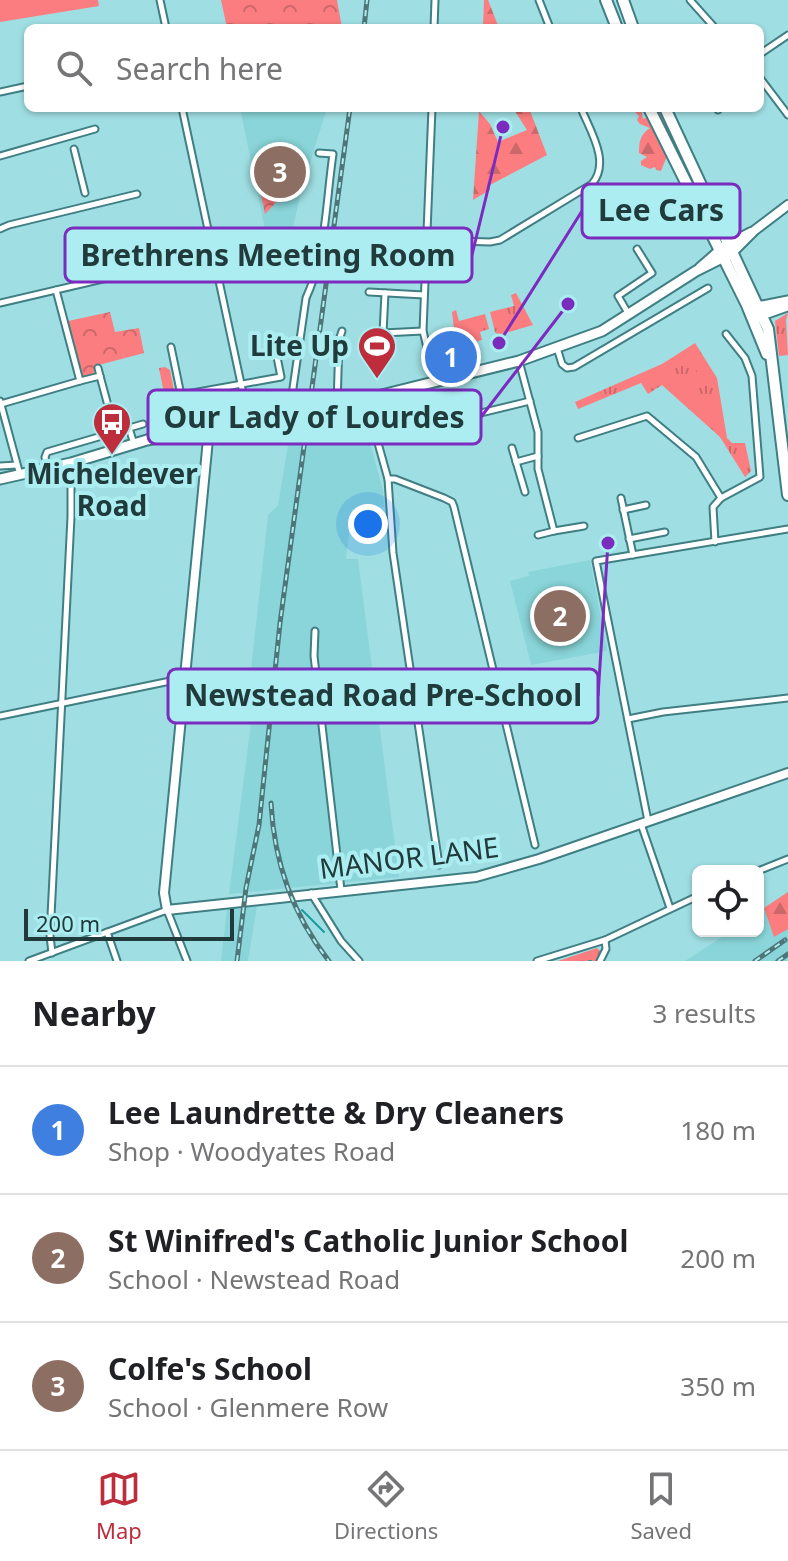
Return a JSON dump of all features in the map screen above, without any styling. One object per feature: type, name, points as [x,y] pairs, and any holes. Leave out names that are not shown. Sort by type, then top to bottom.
[{"type":"highway","points":[[606,0],[615,24]]},
{"type":"highway","points":[[623,0],[632,24]]},
{"type":"highway","points":[[651,112],[690,193],[725,252]]},
{"type":"highway","points":[[667,112],[725,252],[756,314],[772,367]]},
{"type":"highway","points":[[756,314],[768,329],[788,495]]},
{"type":"main road","points":[[0,479],[71,463],[134,444],[366,400],[519,361],[602,331],[725,252]]},
{"type":"main road","points":[[756,314],[787,305]]},
{"type":"main road","points":[[768,329],[771,319],[787,305]]},
{"type":"street","points":[[160,0],[165,24]]},
{"type":"street","points":[[434,24],[435,0]]},
{"type":"street","points":[[539,0],[548,24]]},
{"type":"street","points":[[690,0],[711,24]]},
{"type":"street","points":[[764,51],[788,35]]},
{"type":"street","points":[[764,83],[788,115]]},
{"type":"street","points":[[0,92],[24,87]]},
{"type":"street","points":[[183,112],[249,422]]},
{"type":"street","points":[[432,112],[423,331],[435,383]]},
{"type":"street","points":[[427,240],[500,240],[592,184],[600,171],[600,160],[582,112]]},
{"type":"street","points":[[0,156],[95,129]]},
{"type":"street","points":[[74,149],[85,193]]},
{"type":"street","points":[[292,415],[291,402],[306,298],[320,247],[333,154],[319,153]]},
{"type":"street","points":[[646,220],[651,214],[690,193]]},
{"type":"street","points":[[0,229],[137,194]]},
{"type":"street","points":[[725,252],[788,205]]},
{"type":"street","points":[[629,314],[618,296],[652,273],[637,249]]},
{"type":"street","points":[[0,303],[214,253]]},
{"type":"street","points":[[557,348],[562,364],[567,368],[574,367],[708,288]]},
{"type":"street","points":[[56,290],[80,381]]},
{"type":"street","points":[[369,292],[424,295]]},
{"type":"street","points":[[385,293],[383,333],[423,331]]},
{"type":"street","points":[[337,406],[335,398],[342,331]]},
{"type":"street","points":[[715,542],[711,515],[713,507],[721,498],[760,477],[752,376],[745,358],[726,334]]},
{"type":"street","points":[[171,347],[181,395],[281,377],[277,357]]},
{"type":"street","points":[[519,361],[538,432],[538,469],[554,531]]},
{"type":"street","points":[[98,368],[107,402]]},
{"type":"street","points":[[20,475],[0,402],[100,376]]},
{"type":"street","points":[[366,400],[388,479],[393,553],[439,865]]},
{"type":"street","points":[[419,428],[530,401]]},
{"type":"street","points":[[578,438],[647,416],[696,457],[721,498]]},
{"type":"street","points":[[47,469],[47,452],[143,424]]},
{"type":"street","points":[[129,428],[134,444]]},
{"type":"street","points":[[187,961],[167,910],[164,893],[209,429]]},
{"type":"street","points":[[512,448],[525,492]]},
{"type":"street","points":[[516,462],[538,456]]},
{"type":"street","points":[[52,953],[50,936],[71,463]]},
{"type":"street","points":[[0,466],[17,465]]},
{"type":"street","points":[[388,479],[452,502],[535,845]]},
{"type":"street","points":[[621,498],[633,555]]},
{"type":"street","points":[[623,510],[646,505]]},
{"type":"street","points":[[538,535],[584,526]]},
{"type":"street","points":[[670,908],[644,823],[628,719],[596,561],[788,529]]},
{"type":"street","points":[[629,539],[665,532]]},
{"type":"street","points":[[315,631],[314,656],[341,890]]},
{"type":"street","points":[[0,716],[186,677]]},
{"type":"street","points":[[628,719],[788,698]]},
{"type":"street","name":"MANOR LANE","points":[[34,960],[167,910],[476,877],[527,863],[788,773]]},
{"type":"street","points":[[764,869],[788,859]]},
{"type":"street","points":[[311,893],[341,941],[359,961]]},
{"type":"street","points":[[537,961],[605,940],[692,899]]},
{"type":"street","points":[[107,932],[117,961]]},
{"type":"street","points":[[600,961],[606,949],[605,940]]},
{"type":"shaded area","points":[[241,112],[326,112],[301,192],[287,253],[270,257],[266,242],[220,252],[219,244],[266,234]]},
{"type":"shaded area","points":[[361,409],[383,491],[384,507],[352,509],[346,559],[358,559],[399,877],[229,894],[254,700],[251,669],[268,515],[278,505],[290,433],[294,424]]},
{"type":"shaded area","points":[[590,560],[607,651],[531,665],[510,581],[529,576],[528,572]]},
{"type":"shaded area","points":[[788,892],[788,961],[685,961],[722,937],[764,937],[764,908]]},
{"type":"shaded area","points":[[257,906],[248,961],[221,961],[227,909]]},
{"type":"green space","points":[[0,0],[98,0],[99,6],[0,22]]},
{"type":"green space","points":[[221,0],[337,0],[341,24],[226,24]]},
{"type":"green space","points":[[484,0],[488,0],[497,24],[483,24]]},
{"type":"green space","points":[[479,112],[490,124],[498,142],[527,130],[516,112],[531,112],[547,155],[490,185],[490,190],[473,200]]},
{"type":"green space","points":[[635,112],[642,112],[643,119],[649,116],[667,156],[661,171],[641,165],[647,157],[639,153],[640,142],[650,128],[640,124],[637,120],[639,116]]},
{"type":"green space","points":[[656,112],[662,112],[712,225]]},
{"type":"green space","points":[[258,181],[294,184],[290,196],[284,194],[265,214]]},
{"type":"green space","points":[[516,293],[533,325],[498,335],[490,312],[514,306],[511,295]]},
{"type":"green space","points":[[456,310],[459,321],[485,314],[489,329],[480,332],[482,340],[456,347],[452,312]]},
{"type":"green space","points":[[110,312],[115,332],[139,328],[144,353],[95,366],[94,374],[84,377],[68,321]]},
{"type":"green space","points":[[788,313],[788,355],[779,356],[775,321]]},
{"type":"green space","points":[[695,343],[717,378],[727,438],[732,443],[745,443],[751,471],[745,477],[720,437],[662,385],[648,394],[641,383],[578,409],[575,402],[662,364]]},
{"type":"green space","points":[[159,368],[170,370],[175,396],[165,398]]},
{"type":"green space","points":[[667,370],[674,377],[682,379],[690,377],[697,370],[706,375],[695,384],[683,386],[662,371]]},
{"type":"green space","points":[[788,892],[788,929],[774,937],[764,908]]},
{"type":"green space","points":[[597,948],[600,951],[596,961],[558,961]]},
{"type":"waterway","points":[[302,910],[324,932]]},
{"type":"railway","points":[[364,24],[367,0]]},
{"type":"railway","points":[[237,961],[246,888],[259,825],[280,623],[349,112]]},
{"type":"railway","points":[[271,803],[276,846],[287,886],[305,925],[329,961]]},
{"type":"railway","points":[[755,961],[785,940]]},
{"type":"railway","points":[[778,961],[788,954]]},
{"type":"place","name":"Brethrens Meeting Room","points":[[503,127]]},
{"type":"place","name":"Colfe's School","points":[[280,172]]},
{"type":"place","name":"Our Lady of Lourdes","points":[[568,304]]},
{"type":"place","name":"Lee Cars","points":[[499,343]]},
{"type":"place","name":"Lee Laundrette & Dry Cleaners","points":[[451,357]]},
{"type":"place","name":"Lite Up","points":[[377,380]]},
{"type":"place","name":"Micheldever Road","points":[[112,456]]},
{"type":"place","name":"Newstead Road Pre-School","points":[[608,543]]},
{"type":"place","name":"St Winifred's Catholic Junior School","points":[[560,616]]}]
